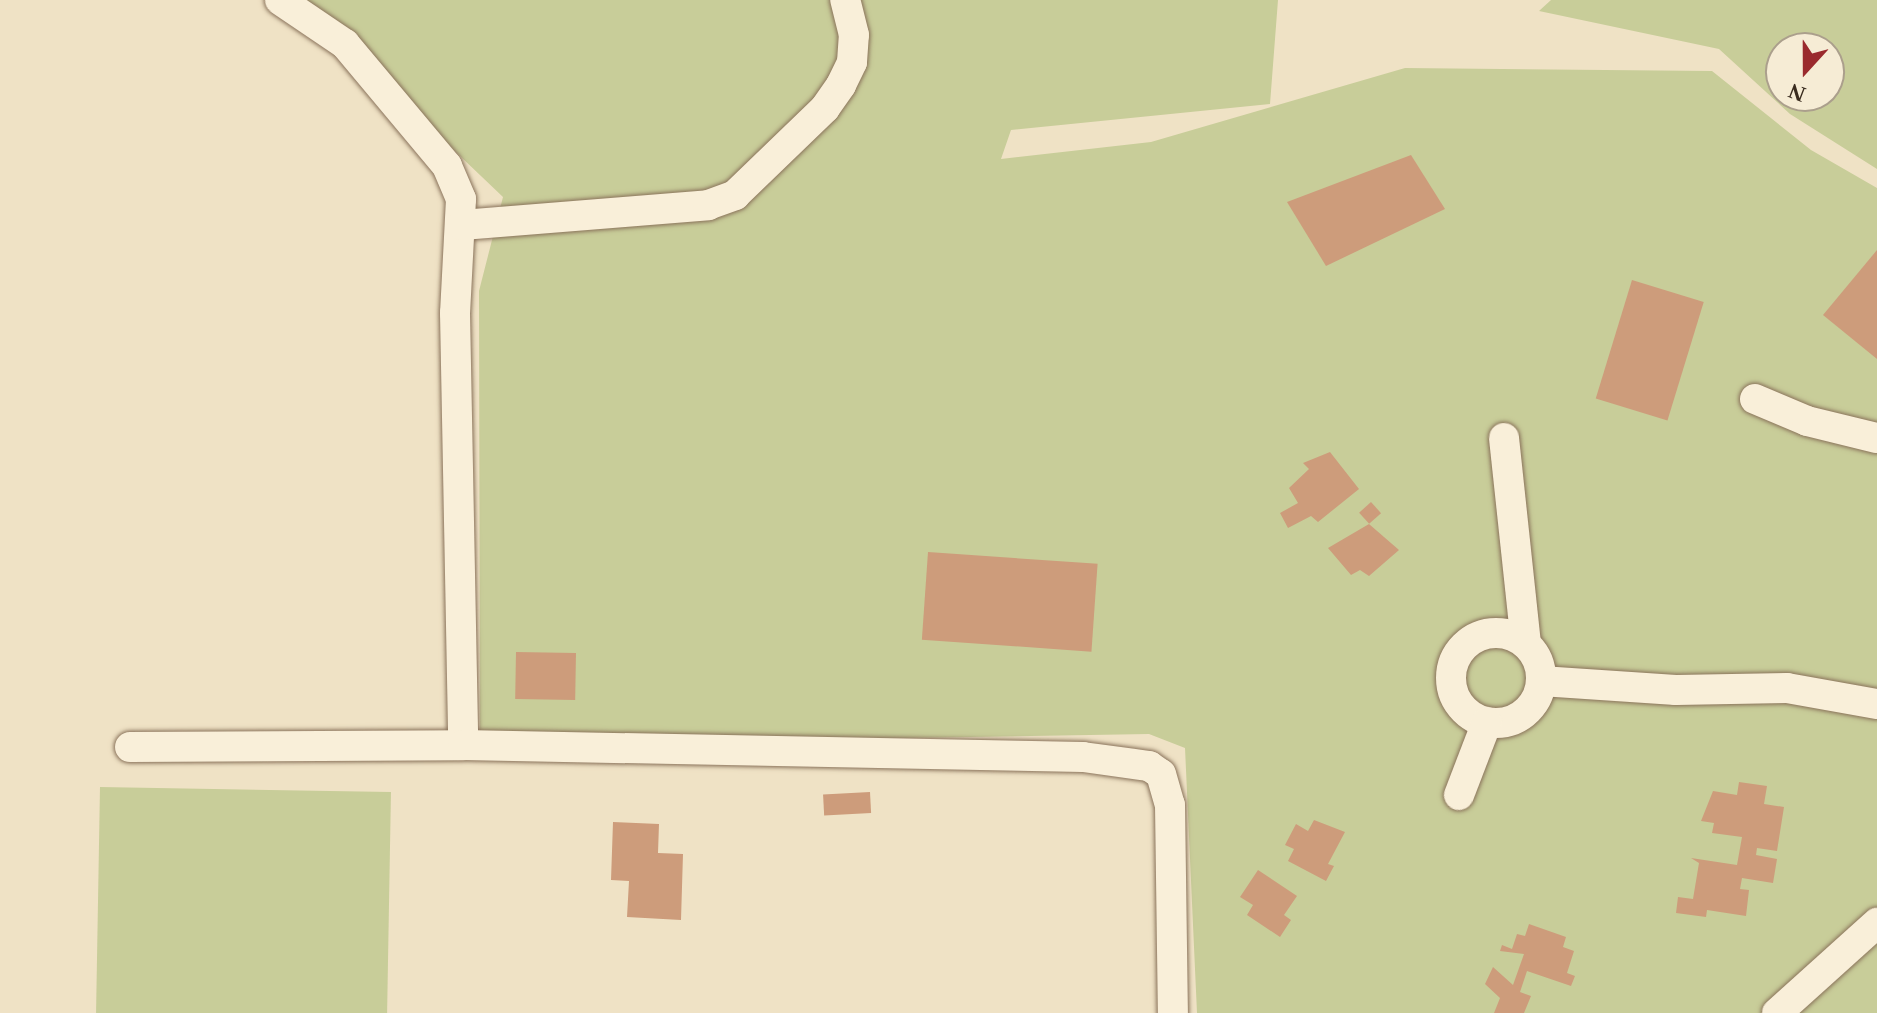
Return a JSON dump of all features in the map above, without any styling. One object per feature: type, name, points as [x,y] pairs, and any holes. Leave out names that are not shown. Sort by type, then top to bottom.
[{"type":"street","points":[[280,0],[345,44],[447,166],[461,199],[455,313],[463,745]]},
{"type":"street","points":[[462,225],[708,205],[735,195],[825,108],[841,85],[852,62],[854,35],[845,0]]},
{"type":"street","points":[[1755,399],[1807,421],[1877,438]]},
{"type":"street","points":[[1504,438],[1526,644],[1540,668],[1541,681],[1523,714],[1487,722],[1468,713],[1455,698],[1450,677],[1455,657],[1468,642],[1487,633],[1508,634],[1526,644]]},
{"type":"street","points":[[1541,681],[1676,690],[1787,688],[1877,704]]},
{"type":"street","points":[[1459,795],[1487,722]]},
{"type":"street","points":[[130,747],[463,745],[1083,757],[1149,766],[1161,774],[1170,805],[1173,1013]]},
{"type":"street","points":[[1777,1013],[1877,923]]},
{"type":"green space","points":[[275,0],[1278,0],[1270,104],[1011,130],[1001,159],[1151,142],[1405,68],[1712,71],[1811,150],[1877,188],[1877,1013],[1197,1013],[1185,748],[1149,734],[480,745],[479,291],[503,197],[352,53]]},
{"type":"green space","points":[[1551,0],[1877,0],[1877,169],[1788,112],[1845,112],[1845,32],[1765,32],[1765,91],[1719,49],[1539,11]]},
{"type":"green space","points":[[100,787],[391,792],[387,1013],[96,1013]]},
{"type":"building","points":[[1411,155],[1445,209],[1326,266],[1287,202]]},
{"type":"building","points":[[1877,250],[1877,359],[1823,315]]},
{"type":"building","points":[[1632,280],[1704,302],[1667,421],[1596,399]]},
{"type":"building","points":[[1330,452],[1359,489],[1318,522],[1311,516],[1288,528],[1280,513],[1298,503],[1289,488],[1309,469],[1303,463]]},
{"type":"building","points":[[1371,502],[1381,513],[1369,524],[1359,513]]},
{"type":"building","points":[[1369,524],[1399,550],[1369,576],[1360,570],[1351,575],[1328,548]]},
{"type":"building","points":[[928,552],[1098,564],[1091,652],[922,640]]},
{"type":"building","points":[[516,652],[576,653],[575,700],[515,699]]},
{"type":"building","points":[[1739,782],[1767,786],[1764,804],[1784,807],[1777,851],[1757,848],[1756,855],[1777,859],[1773,883],[1742,878],[1740,889],[1749,890],[1746,916],[1707,910],[1706,917],[1676,913],[1678,897],[1693,899],[1699,863],[1691,858],[1737,865],[1742,837],[1712,833],[1714,823],[1701,821],[1713,791],[1737,795]]},
{"type":"building","points":[[870,792],[871,813],[824,815],[823,794]]},
{"type":"building","points":[[1314,820],[1345,832],[1328,864],[1334,866],[1326,881],[1288,861],[1294,849],[1285,845],[1296,824],[1308,831]]},
{"type":"building","points":[[613,822],[659,824],[658,853],[683,854],[681,920],[627,917],[629,881],[611,880]]},
{"type":"building","points":[[1258,870],[1297,896],[1284,915],[1291,920],[1280,937],[1247,915],[1253,905],[1240,897]]},
{"type":"building","points":[[1529,924],[1566,937],[1563,947],[1574,951],[1567,973],[1575,976],[1571,986],[1527,971],[1520,992],[1531,996],[1524,1013],[1494,1013],[1500,998],[1485,984],[1493,967],[1513,985],[1524,954],[1500,951],[1502,945],[1512,949],[1517,934],[1525,936]]}]
